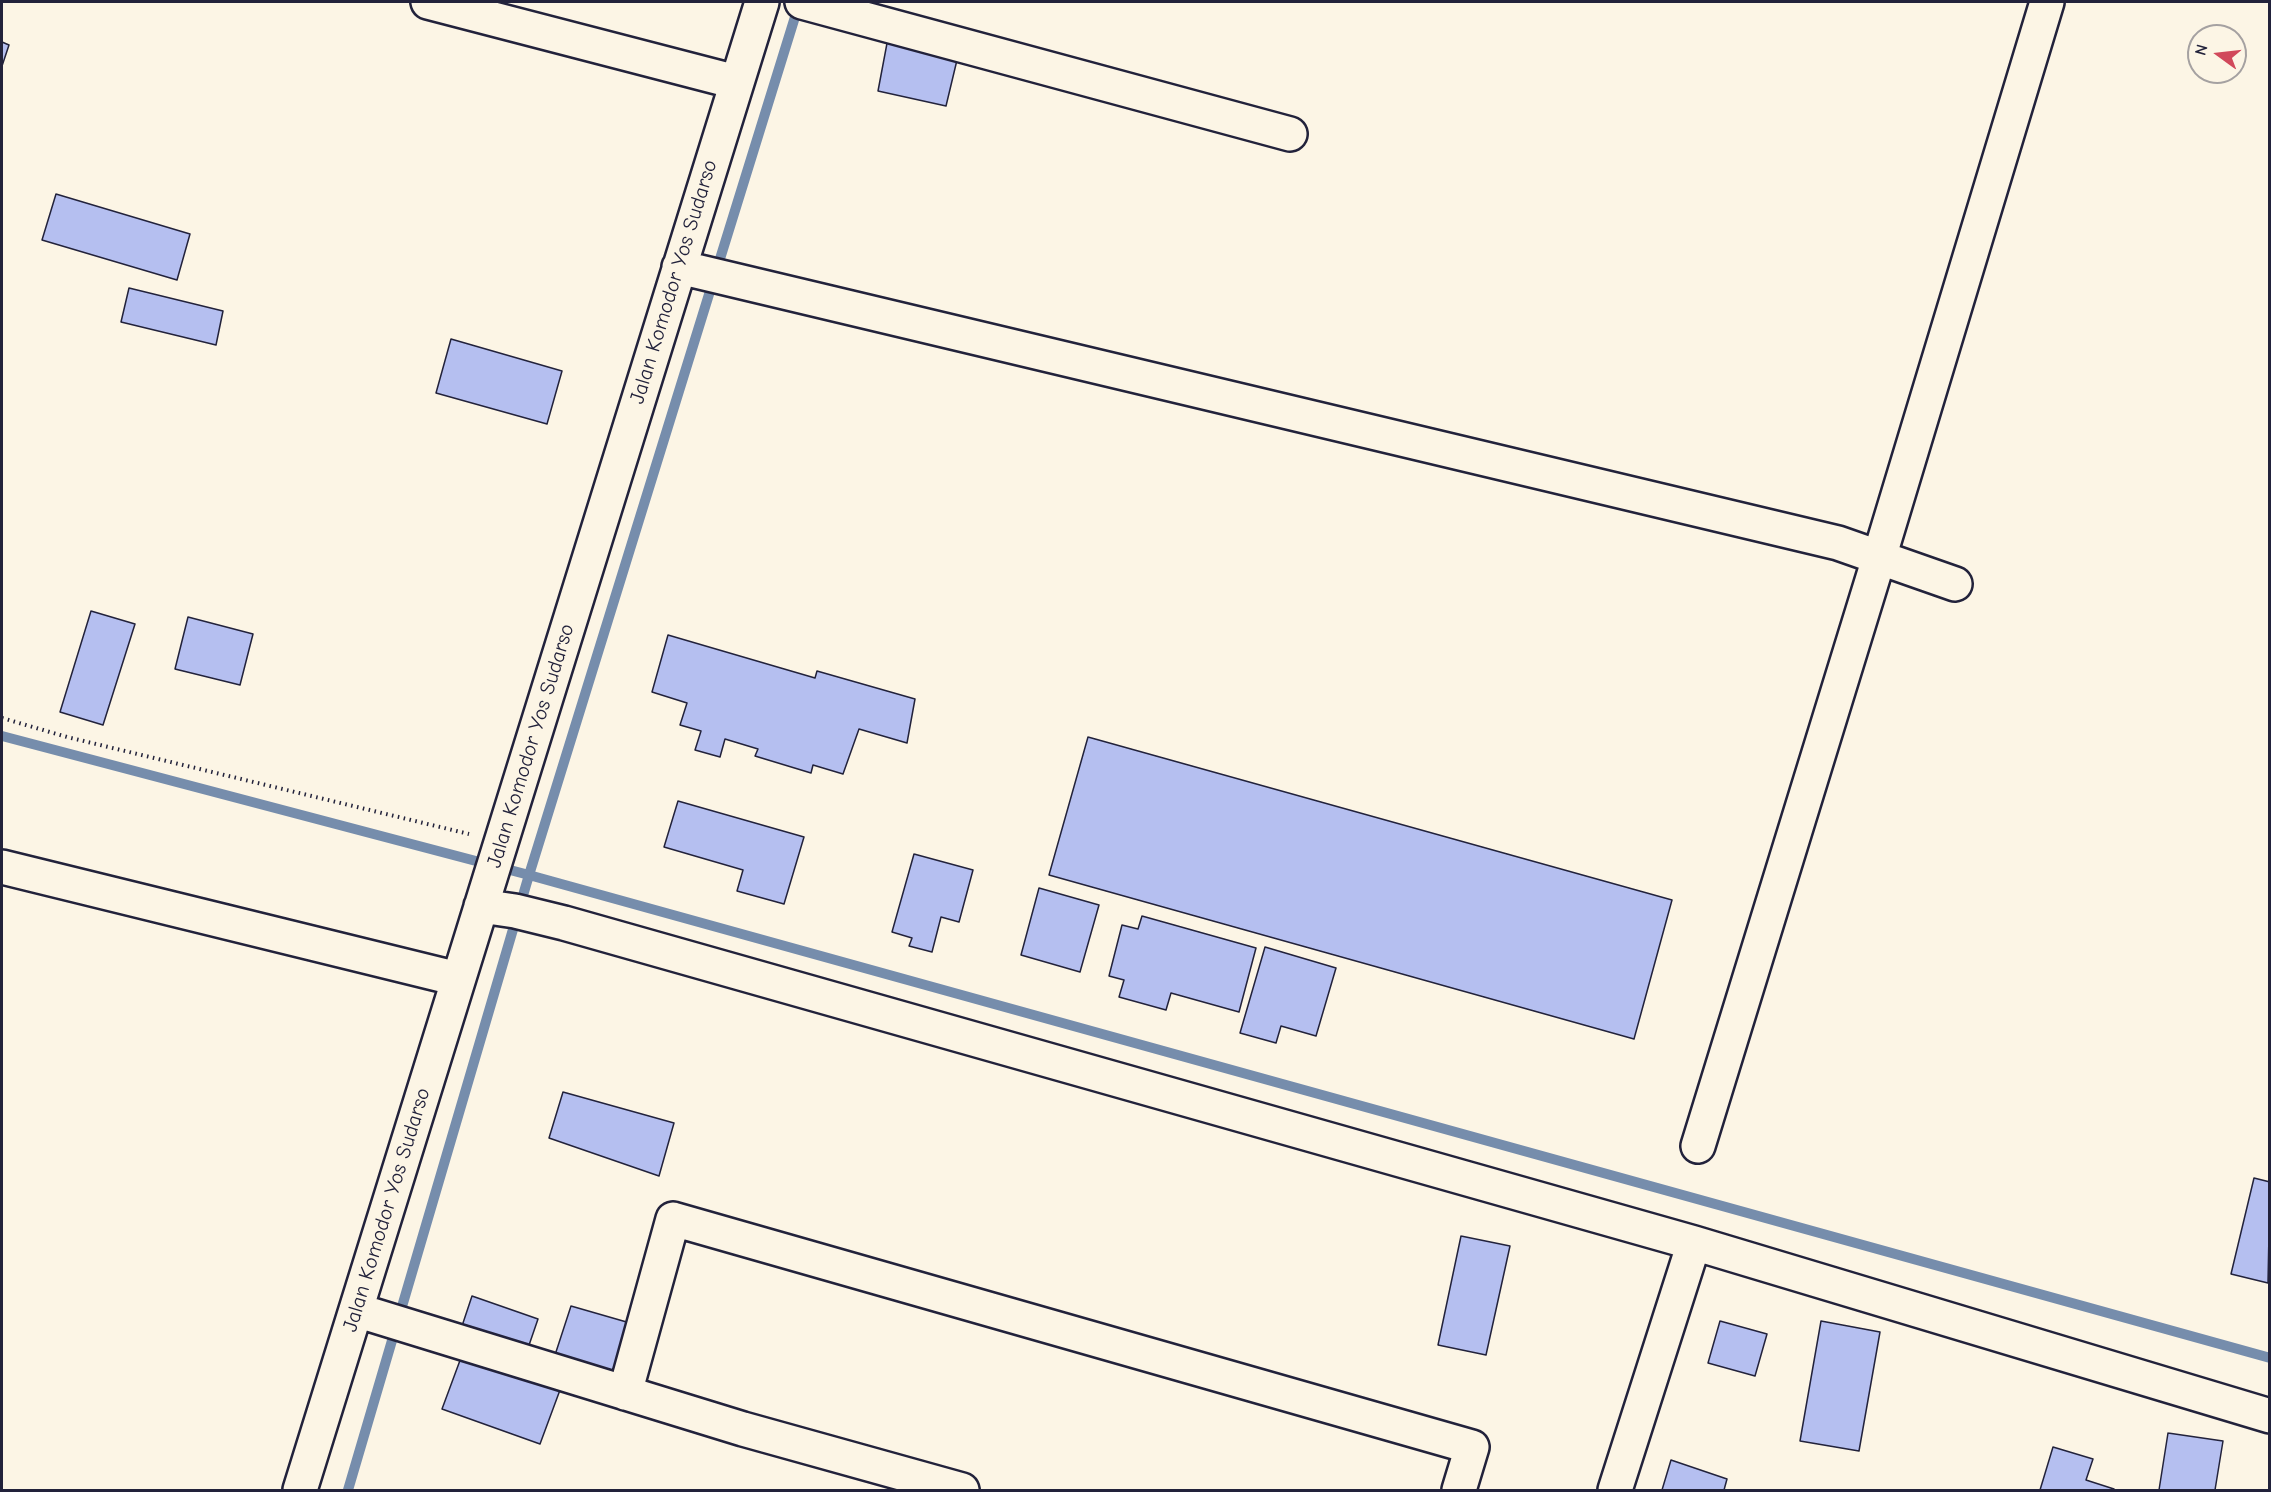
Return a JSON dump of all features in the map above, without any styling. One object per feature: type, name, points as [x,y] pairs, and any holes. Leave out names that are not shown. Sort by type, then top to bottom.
[{"type":"street","points":[[428,2],[736,82]]},
{"type":"street","name":"Jalan Komodor Yos Sudarso","points":[[300,1491],[501,842],[685,268],[736,82],[762,2]]},
{"type":"street","points":[[802,2],[1290,134]]},
{"type":"street","points":[[1698,1146],[2048,2]]},
{"type":"street","points":[[685,268],[1826,541],[1955,584]]},
{"type":"street","points":[[2,867],[458,979]]},
{"type":"street","points":[[482,903],[564,923],[1694,1243],[2270,1416]]},
{"type":"street","points":[[625,1393],[673,1219],[1472,1447],[1459,1491]]},
{"type":"street","points":[[1615,1491],[1694,1243]]},
{"type":"street","points":[[356,1310],[743,1429],[963,1491]]},
{"type":"path","points":[[2,718],[67,737],[501,842]]},
{"type":"building","points":[[888,38],[957,60],[946,106],[878,91]]},
{"type":"building","points":[[2,42],[9,45],[2,66]]},
{"type":"building","points":[[56,194],[190,234],[177,280],[42,240]]},
{"type":"building","points":[[129,288],[223,311],[216,345],[121,322]]},
{"type":"building","points":[[451,339],[562,371],[547,424],[436,393]]},
{"type":"building","points":[[91,611],[135,624],[103,725],[60,712]]},
{"type":"building","points":[[188,617],[253,634],[240,685],[175,669]]},
{"type":"building","points":[[668,635],[815,678],[817,671],[915,699],[907,743],[859,729],[843,774],[813,765],[811,773],[755,756],[758,749],[725,739],[720,757],[695,750],[701,731],[680,725],[687,703],[652,692]]},
{"type":"building","points":[[1088,737],[1672,900],[1634,1039],[1049,875]]},
{"type":"building","points":[[678,801],[804,837],[784,904],[737,891],[743,870],[664,847]]},
{"type":"building","points":[[914,854],[973,870],[959,922],[941,917],[932,952],[909,946],[912,938],[892,932]]},
{"type":"building","points":[[1039,888],[1099,905],[1080,972],[1021,955]]},
{"type":"building","points":[[1142,916],[1256,948],[1239,1012],[1171,993],[1166,1010],[1119,997],[1124,980],[1109,976],[1122,925],[1138,929]]},
{"type":"building","points":[[1265,947],[1336,968],[1316,1036],[1281,1026],[1276,1043],[1240,1033]]},
{"type":"building","points":[[563,1092],[674,1123],[659,1176],[549,1138]]},
{"type":"building","points":[[2254,1178],[2270,1182],[2268,1283],[2231,1274]]},
{"type":"building","points":[[1461,1236],[1510,1246],[1486,1355],[1438,1345]]},
{"type":"building","points":[[472,1296],[538,1319],[527,1351],[461,1329]]},
{"type":"building","points":[[571,1306],[637,1325],[615,1379],[555,1355]]},
{"type":"building","points":[[1720,1321],[1767,1334],[1755,1376],[1708,1363]]},
{"type":"building","points":[[1821,1321],[1880,1332],[1859,1451],[1800,1441]]},
{"type":"building","points":[[462,1355],[560,1390],[540,1444],[442,1409]]},
{"type":"building","points":[[2168,1433],[2223,1441],[2215,1490],[2159,1490]]},
{"type":"building","points":[[2053,1447],[2093,1459],[2086,1480],[2114,1489],[2040,1490]]},
{"type":"building","points":[[1671,1460],[1727,1479],[1724,1490],[1662,1490]]},
{"type":"waterway","points":[[348,1490],[529,875],[799,4]]},
{"type":"waterway","points":[[2,736],[529,875],[2270,1358]]}]
